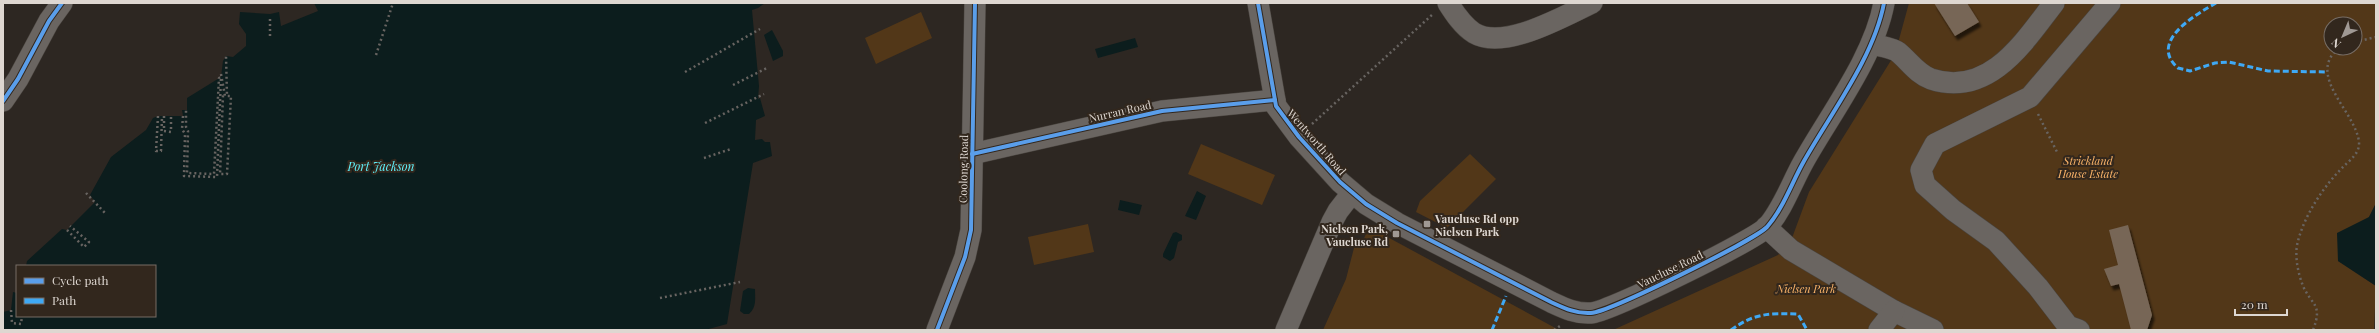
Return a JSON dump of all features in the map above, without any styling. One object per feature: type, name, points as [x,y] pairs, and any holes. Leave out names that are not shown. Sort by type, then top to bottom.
[{"type":"street","points":[[3,101],[18,79],[48,21],[62,3]]},
{"type":"street","name":"Coolong Road","points":[[937,330],[969,244],[975,3]]},
{"type":"street","name":"Wentworth Road","points":[[1258,3],[1275,100],[1280,114],[1299,137],[1352,193]]},
{"type":"street","points":[[1444,6],[1464,26],[1475,33],[1487,37],[1512,36],[1543,28],[1592,3]]},
{"type":"street","name":"Vaucluse Road","points":[[1352,193],[1397,223],[1551,302],[1569,311],[1592,314],[1618,304],[1739,245],[1766,227],[1778,212],[1818,136],[1872,44],[1884,3]]},
{"type":"street","points":[[1872,44],[1896,50],[1914,69],[1930,79],[1950,82],[1967,82],[1986,75],[2007,62],[2054,3]]},
{"type":"street","points":[[2079,330],[2068,326],[2038,287],[1996,241],[1953,210],[1925,185],[1920,170],[1935,144],[2030,97],[2110,3]]},
{"type":"street","name":"Nurran Road","points":[[972,154],[1162,111],[1275,100]]},
{"type":"street","points":[[1286,330],[1332,222],[1338,211],[1352,193]]},
{"type":"street","points":[[1766,227],[1791,250],[1894,311],[1933,330]]},
{"type":"street","points":[[1879,330],[1894,311]]},
{"type":"path","points":[[376,55],[393,3]]},
{"type":"path","points":[[1310,126],[1444,6]]},
{"type":"path","points":[[270,20],[270,36]]},
{"type":"path","points":[[685,72],[760,29]]},
{"type":"path","points":[[2363,40],[2376,37]]},
{"type":"path","points":[[222,74],[225,96],[223,95],[220,174],[227,174],[231,96],[227,96],[226,56]]},
{"type":"path","points":[[2313,330],[2318,313],[2315,302],[2304,287],[2297,267],[2297,242],[2312,206],[2342,168],[2356,154],[2359,143],[2348,114],[2334,93],[2327,72],[2330,56]]},
{"type":"path","points":[[734,85],[767,68]]},
{"type":"path","points":[[183,116],[182,129],[185,134],[184,176],[217,177],[221,77],[219,78],[214,174],[187,173],[188,131],[186,127],[186,110]]},
{"type":"path","points":[[705,123],[764,94]]},
{"type":"path","points":[[2030,97],[2057,152]]},
{"type":"path","points":[[158,116],[156,151],[161,151],[163,116],[164,131],[171,132],[171,116]]},
{"type":"path","points":[[704,158],[731,148]]},
{"type":"path","points":[[86,193],[105,213]]},
{"type":"path","points":[[67,230],[84,247],[89,242],[70,226]]},
{"type":"path","points":[[660,298],[740,282]]},
{"type":"path","points":[[11,310],[12,323],[21,324],[22,317]]},
{"type":"path","points":[[1554,330],[1560,326]]},
{"type":"green space","name":"Strickland House Estate","points":[[1909,3],[2376,3],[2376,203],[2369,217],[2338,261],[2376,286],[2374,330],[1613,330],[1778,255],[1792,238],[1809,192],[1895,54]]},
{"type":"green space","points":[[921,12],[932,38],[876,64],[865,38]]},
{"type":"green space","points":[[1201,144],[1275,175],[1262,205],[1188,174]]},
{"type":"green space","points":[[1470,154],[1496,179],[1447,228],[1416,212],[1420,201]]},
{"type":"green space","points":[[1088,224],[1094,252],[1034,265],[1028,237]]},
{"type":"green space","points":[[1369,227],[1559,330],[1323,330],[1346,279],[1355,244],[1362,243]]},
{"type":"water","name":"Port Jackson","points":[[314,3],[765,3],[752,10],[759,86],[758,99],[760,98],[765,116],[756,120],[755,140],[762,139],[765,142],[770,142],[772,156],[753,163],[727,324],[705,330],[3,330],[3,312],[11,310],[13,292],[16,293],[16,317],[156,317],[156,265],[26,265],[27,261],[62,229],[67,230],[95,202],[90,195],[111,157],[146,130],[153,118],[158,116],[183,116],[182,110],[187,110],[187,98],[221,77],[223,61],[226,56],[233,57],[246,46],[246,34],[239,24],[240,12],[270,14],[279,12],[281,26],[318,11]]},
{"type":"water","points":[[772,30],[783,51],[783,56],[773,61],[764,35]]},
{"type":"water","points":[[1135,38],[1138,47],[1098,58],[1095,49]]},
{"type":"water","points":[[1197,191],[1206,196],[1196,220],[1185,216]]},
{"type":"water","points":[[1120,200],[1142,205],[1139,215],[1118,210]]},
{"type":"water","points":[[2376,203],[2376,286],[2338,261],[2337,233],[2369,217]]},
{"type":"water","points":[[1176,232],[1182,235],[1182,240],[1178,242],[1174,258],[1170,261],[1163,257],[1163,254],[1173,233]]},
{"type":"water","points":[[748,288],[755,289],[755,302],[752,311],[749,314],[744,314],[740,311],[743,291]]},
{"type":"building","points":[[1934,3],[1967,3],[1979,22],[1955,36]]},
{"type":"building","points":[[2128,225],[2152,315],[2147,330],[2131,330],[2119,284],[2111,286],[2104,269],[2118,265],[2109,230]]},
{"type":"marked path","points":[[2216,3],[2187,22],[2171,39],[2168,49],[2170,58],[2178,68],[2190,71],[2215,63],[2229,62],[2268,71],[2327,72]]},
{"type":"marked path","points":[[1492,330],[1506,296]]},
{"type":"marked path","points":[[1731,330],[1747,320],[1771,314],[1798,314],[1807,330]]},
{"type":"cycle path","points":[[3,101],[18,79],[49,21],[62,3]]},
{"type":"cycle path","points":[[937,330],[965,257],[971,230],[975,3]]},
{"type":"cycle path","points":[[1258,3],[1276,106],[1299,137],[1340,182],[1366,204],[1397,223],[1551,302],[1580,313],[1591,313],[1603,310],[1651,289],[1710,260],[1756,235],[1767,227],[1778,212],[1804,161],[1861,64],[1879,23],[1884,3]]},
{"type":"cycle path","points":[[972,154],[1162,111],[1275,100]]},
{"type":"place","name":"Vaucluse Rd opp Nielsen Park","points":[[1427,224]]},
{"type":"place","name":"Nielsen Park, Vaucluse Rd","points":[[1396,234]]},
{"type":"park label","name":"Nielsen Park","points":[[1806,288]]}]
